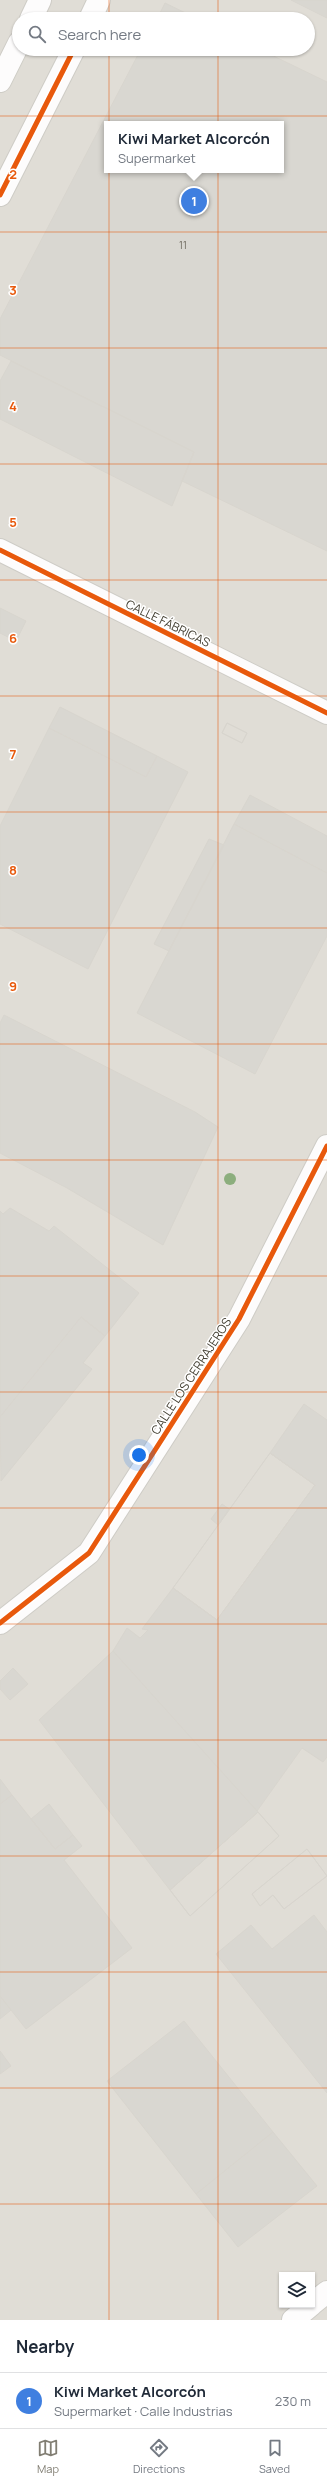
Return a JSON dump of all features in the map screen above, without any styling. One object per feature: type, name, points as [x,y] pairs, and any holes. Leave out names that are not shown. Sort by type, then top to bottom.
[{"type":"street","points":[[34,12],[40,0]]},
{"type":"street","points":[[93,12],[99,0]]},
{"type":"street","points":[[0,81],[12,56]]},
{"type":"street","points":[[0,195],[70,56]]},
{"type":"street","name":"CALLE FÁBRICAS","points":[[0,550],[327,713]]},
{"type":"street","name":"CALLE LOS CERRAJEROS","points":[[0,1623],[89,1553],[239,1319],[327,1146]]},
{"type":"street","points":[[315,2302],[327,2292]]},
{"type":"street","points":[[293,2320],[308,2308]]},
{"type":"shaded area","points":[[0,0],[327,0],[327,2320],[0,2320]]},
{"type":"building","points":[[291,0],[327,0],[327,18]]},
{"type":"building","points":[[165,3],[184,12],[160,12]]},
{"type":"building","points":[[137,56],[273,56],[327,82],[327,551],[182,481],[194,452],[0,355],[0,319]]},
{"type":"building","points":[[11,361],[194,452],[172,506],[0,419],[0,381]]},
{"type":"building","points":[[0,608],[26,621],[16,641],[0,633]]},
{"type":"building","points":[[60,707],[157,756],[146,777],[49,728]]},
{"type":"building","points":[[227,723],[247,733],[242,743],[222,733]]},
{"type":"building","points":[[227,723],[247,733],[242,743],[222,733]]},
{"type":"building","points":[[49,728],[146,777],[157,756],[188,772],[88,969],[0,924],[0,826]]},
{"type":"building","points":[[250,795],[327,836],[327,873],[234,824]]},
{"type":"building","points":[[234,824],[327,873],[327,936],[255,1074],[137,1013]]},
{"type":"building","points":[[209,839],[224,845],[169,951],[154,944]]},
{"type":"building","points":[[4,1015],[195,1112],[218,1127],[163,1245],[67,1188],[0,1153],[0,1023]]},
{"type":"building","points":[[10,1208],[49,1231],[54,1226],[139,1293],[105,1336],[81,1317],[0,1417],[0,1211],[3,1214]]},
{"type":"building","points":[[81,1317],[105,1336],[83,1363],[92,1369],[1,1481],[0,1417]]},
{"type":"building","points":[[304,1404],[327,1420],[327,1757],[323,1762],[302,1748],[257,1811],[113,1651],[127,1628],[140,1638],[148,1630],[142,1629],[173,1588],[217,1620],[315,1485],[270,1453]]},
{"type":"building","points":[[270,1453],[315,1485],[217,1620],[173,1588]]},
{"type":"building","points":[[270,1453],[315,1485],[217,1620],[173,1588]]},
{"type":"building","points":[[222,1504],[229,1509],[218,1525],[211,1519]]},
{"type":"building","points":[[113,1651],[258,1812],[170,1890],[39,1720]]},
{"type":"building","points":[[13,1668],[28,1684],[10,1700],[0,1689],[0,1681]]},
{"type":"building","points":[[0,1779],[12,1795],[0,1804]]},
{"type":"building","points":[[12,1795],[55,1849],[73,1835],[82,1846],[64,1860],[132,1948],[26,2029],[0,1996],[0,1804]]},
{"type":"building","points":[[49,1804],[73,1835],[55,1849],[31,1819]]},
{"type":"building","points":[[258,1812],[279,1836],[190,1916],[170,1890]]},
{"type":"building","points":[[258,1812],[279,1836],[190,1916],[170,1890]]},
{"type":"building","points":[[307,1849],[327,1876],[284,1909],[273,1895],[260,1906],[252,1894]]},
{"type":"building","points":[[307,1849],[327,1876],[284,1909],[273,1895],[260,1906],[252,1894]]},
{"type":"building","points":[[314,1915],[327,1932],[327,2093],[216,1954],[251,1925],[272,1949]]},
{"type":"building","points":[[0,1996],[11,2010],[0,2019]]},
{"type":"building","points":[[184,2021],[273,2132],[196,2194],[107,2081]]},
{"type":"building","points":[[0,2051],[11,2066],[0,2074]]},
{"type":"building","points":[[273,2132],[317,2186],[238,2247],[196,2194]]},
{"type":"cycle path","points":[[0,195],[70,56]]},
{"type":"cycle path","points":[[0,550],[327,713]]},
{"type":"cycle path","points":[[0,1623],[89,1553],[239,1319],[327,1146]]},
{"type":"place","name":"Kiwi Market Alcorcón","points":[[194,201]]}]
